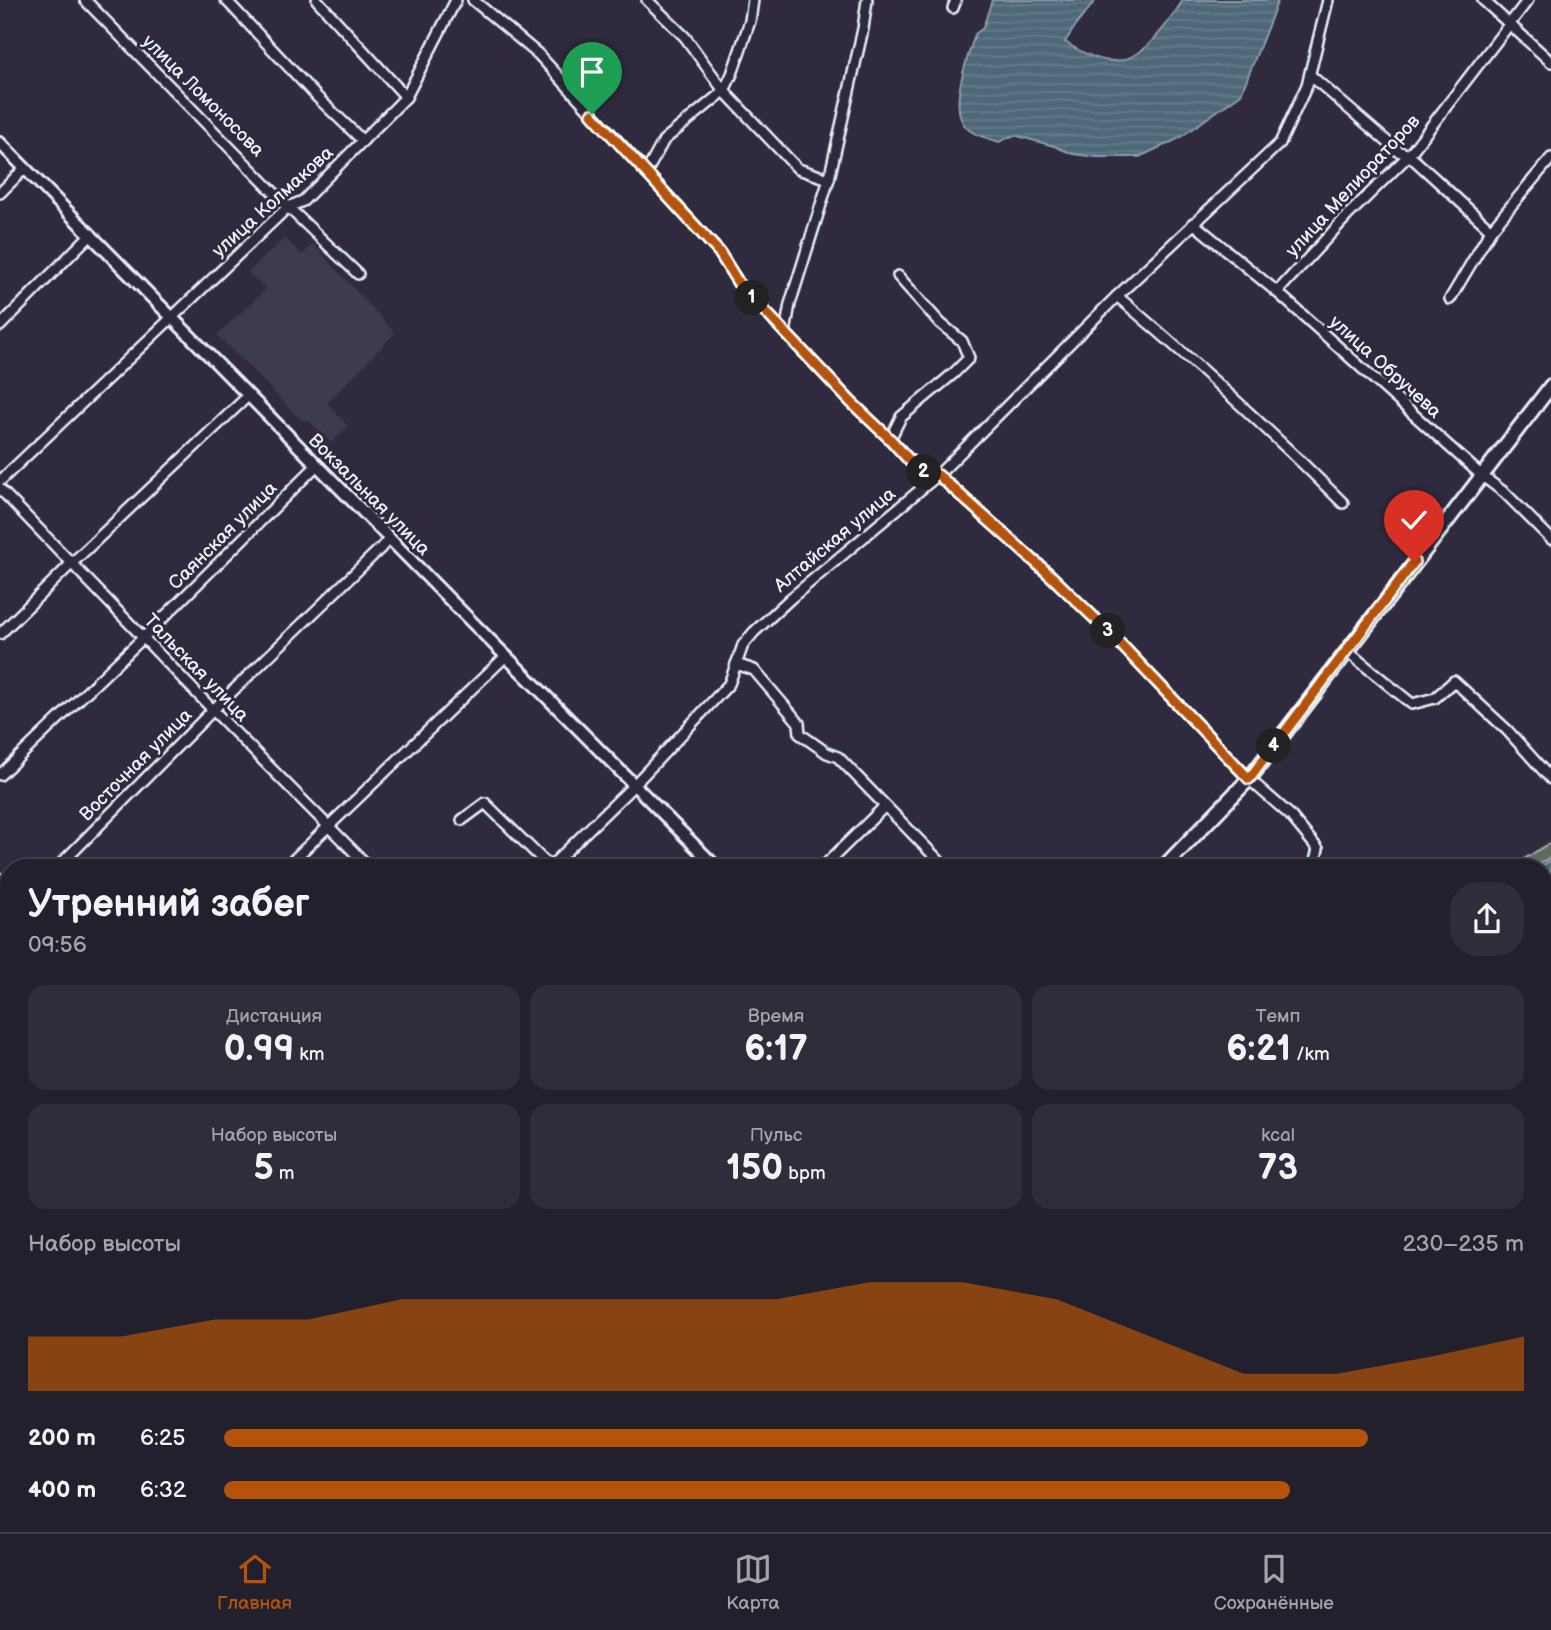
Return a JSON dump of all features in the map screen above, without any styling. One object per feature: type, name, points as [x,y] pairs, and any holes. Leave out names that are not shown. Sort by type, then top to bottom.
[{"type":"main road","points":[[1172,859],[1249,779],[1551,386]]},
{"type":"street","name":"улица Ломоносова","points":[[86,0],[288,207],[358,274]]},
{"type":"street","points":[[226,0],[317,97],[363,141]]},
{"type":"street","points":[[317,0],[406,97]]},
{"type":"street","name":"улица Колмакова","points":[[0,481],[288,207],[303,201],[406,97],[456,0]]},
{"type":"street","points":[[473,0],[538,54],[719,252],[739,284],[919,471],[938,475],[1051,576],[1111,634],[1249,779],[1290,815],[1318,849],[1316,859]]},
{"type":"street","points":[[647,0],[685,37],[724,90],[798,169],[830,179]]},
{"type":"street","points":[[646,173],[664,140],[724,90],[750,21],[753,0]]},
{"type":"street","points":[[785,333],[790,304],[830,179],[867,0]]},
{"type":"street","name":"Алтайская улица","points":[[557,859],[634,785],[729,684],[743,645],[754,632],[938,475],[1117,296],[1280,142],[1307,85],[1328,0]]},
{"type":"street","points":[[1483,0],[1551,62]]},
{"type":"street","name":"улица Мелиораторов","points":[[1277,292],[1348,215],[1409,155],[1528,0]]},
{"type":"street","points":[[1310,75],[1398,151],[1409,155],[1490,230]]},
{"type":"street","name":"Вокзальная улица","points":[[0,143],[708,859]]},
{"type":"street","points":[[1450,299],[1490,230],[1551,158]]},
{"type":"street","points":[[0,193],[25,168]]},
{"type":"street","name":"улица Обручева","points":[[1194,223],[1277,292],[1504,493],[1551,539]]},
{"type":"street","points":[[0,326],[91,234]]},
{"type":"street","points":[[890,439],[901,417],[969,358],[962,341],[940,323],[898,276]]},
{"type":"street","points":[[1117,296],[1184,352],[1343,503]]},
{"type":"street","points":[[0,634],[248,396]]},
{"type":"street","name":"Саянская улица","points":[[0,775],[144,638],[317,465]]},
{"type":"street","name":"Тальская улица","points":[[0,489],[361,859]]},
{"type":"street","name":"Восточная улица","points":[[66,859],[390,539]]},
{"type":"street","points":[[1347,651],[1412,704],[1435,698],[1454,681],[1507,730],[1551,779]]},
{"type":"street","points":[[294,859],[506,656]]},
{"type":"street","points":[[736,664],[754,670],[799,723],[800,734],[827,753],[838,757],[937,859]]},
{"type":"street","points":[[462,820],[485,803],[541,859]]},
{"type":"street","points":[[831,859],[886,806]]},
{"type":"shaded area","points":[[285,238],[302,255],[313,244],[395,333],[327,403],[348,426],[331,443],[309,421],[300,419],[217,335],[266,289],[248,272]]},
{"type":"green space","points":[[1551,842],[1551,857],[1524,859]]},
{"type":"water","points":[[992,0],[1096,0],[1065,42],[1097,58],[1116,61],[1126,59],[1146,47],[1183,0],[1278,0],[1241,94],[1178,139],[1139,157],[1096,157],[1073,154],[1014,135],[999,142],[974,133],[962,121],[959,97],[964,69],[975,34],[983,28]]},
{"type":"route","points":[[592,114],[719,252],[739,284],[919,471],[938,475],[1051,576],[1111,634],[1249,779],[1414,562]]}]
